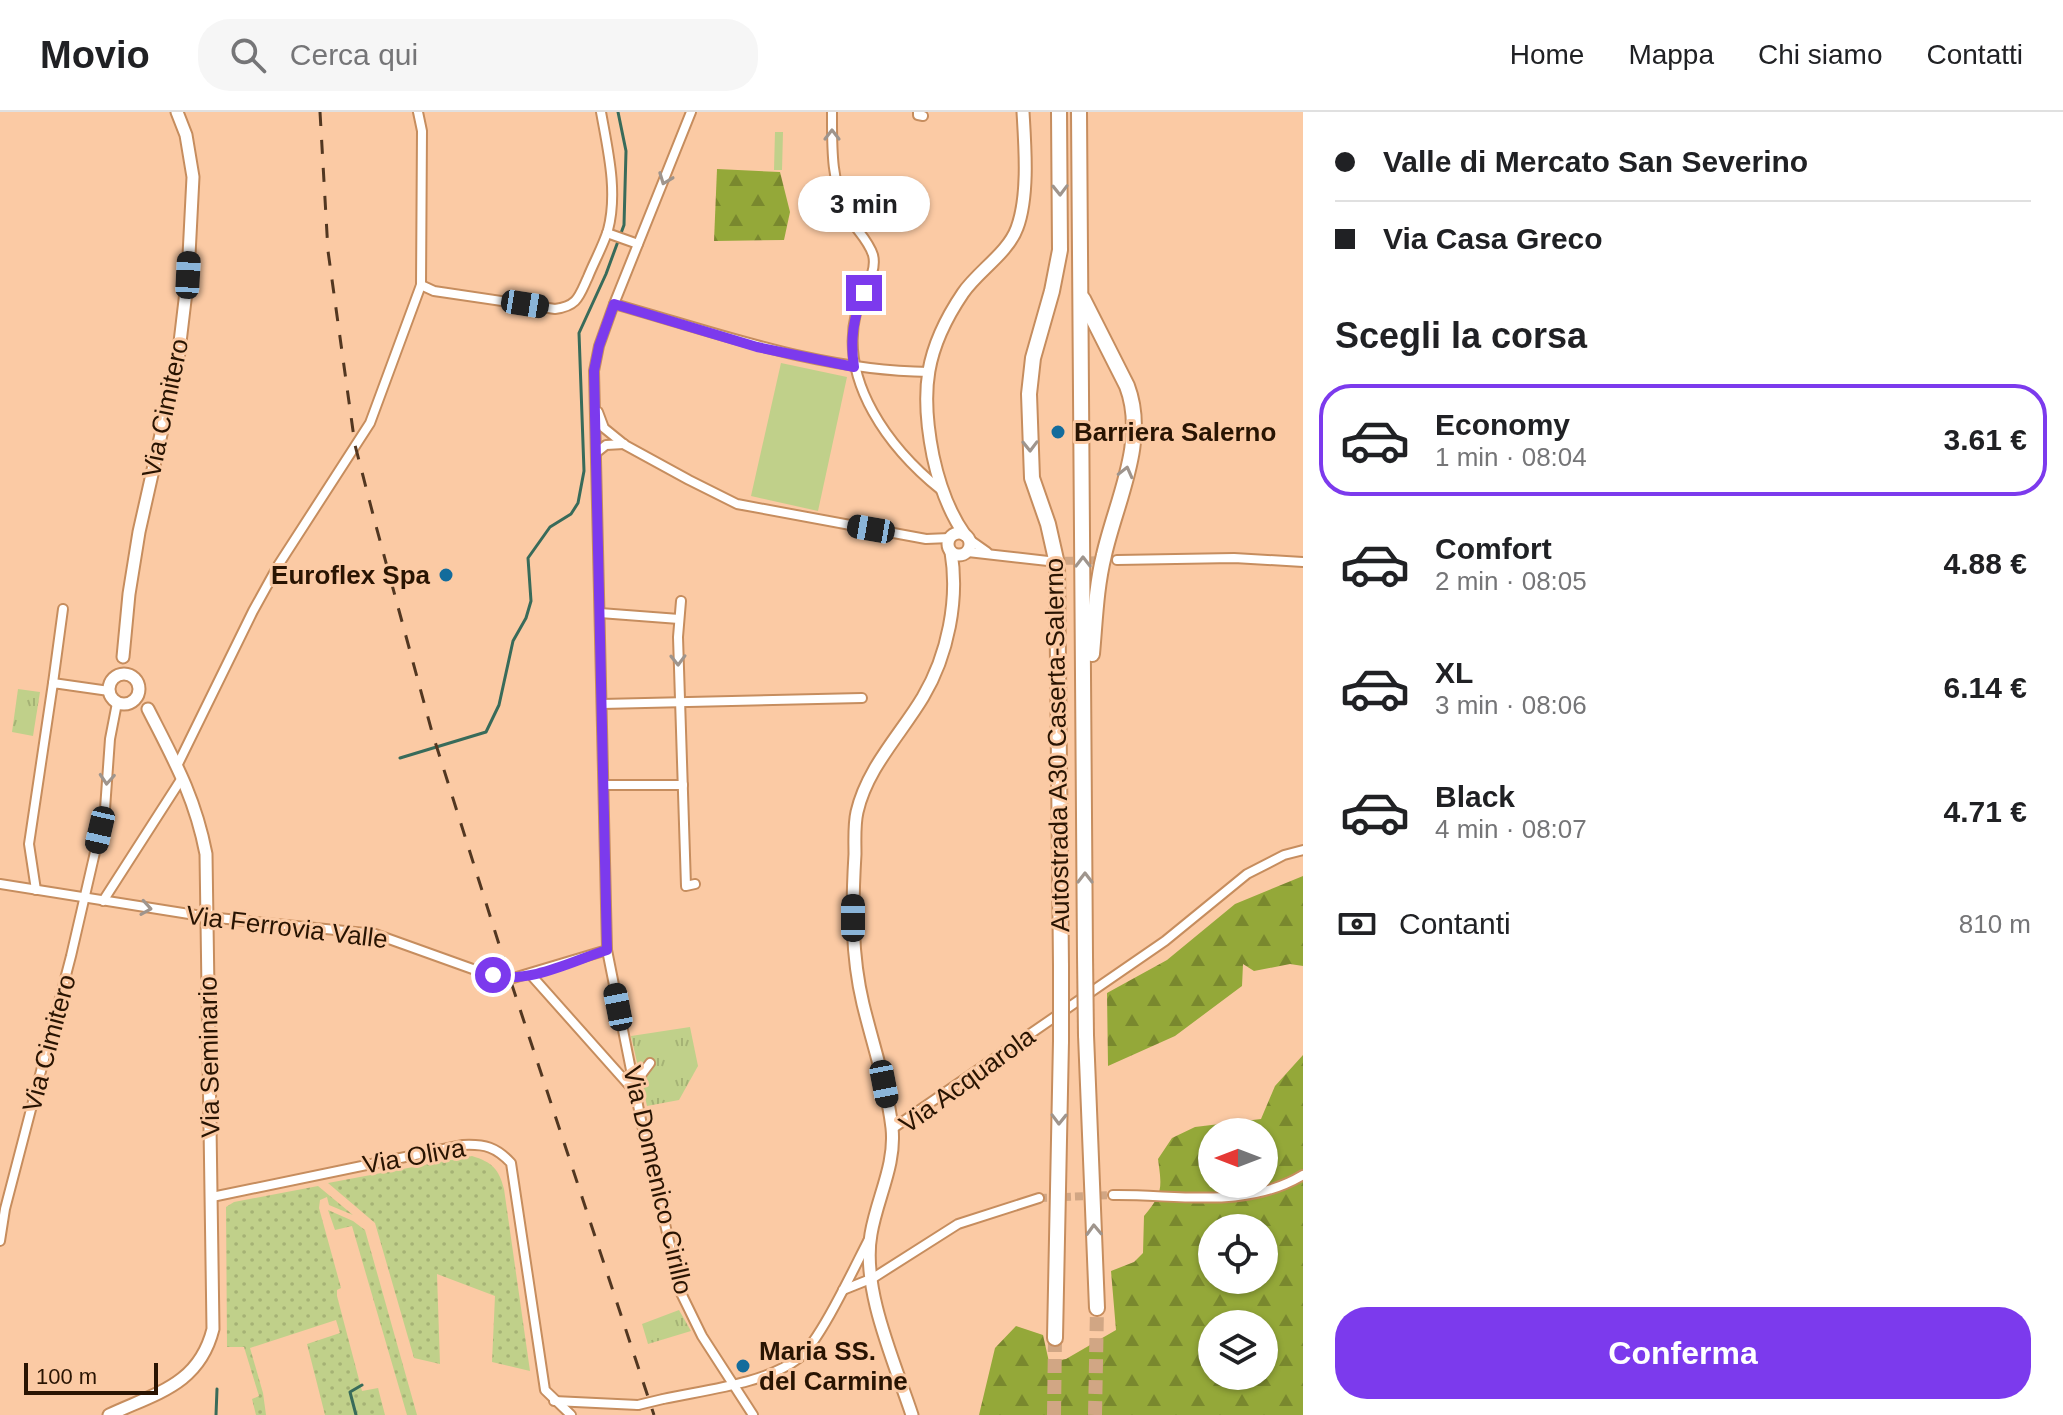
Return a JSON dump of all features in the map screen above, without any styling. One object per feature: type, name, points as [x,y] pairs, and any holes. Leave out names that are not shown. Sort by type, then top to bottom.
[{"type":"highway","name":"Autostrada A30 Caserta-Salerno","points":[[1055,1338],[1061,1041],[1057,564],[1048,524],[1032,478],[1029,394],[1033,358],[1060,250],[1059,112]]},
{"type":"highway","name":"Autostrada A30 Caserta-Salerno","points":[[1079,112],[1086,1035],[1097,1308]]},
{"type":"highway","points":[[1081,296],[1127,386],[1134,418],[1132,449],[1100,578],[1084,742]]},
{"type":"main road","name":"Via Cimitero","points":[[177,112],[186,135],[193,177],[188,275],[178,359],[139,532],[129,594],[123,676],[136,681],[180,772],[199,821],[206,854],[208,917]]},
{"type":"main road","points":[[892,1129],[884,1084],[862,1001],[853,946],[857,814],[864,791],[886,751],[924,695],[948,634],[955,576],[967,545],[941,490],[926,422],[929,372],[942,326],[964,291],[1016,232],[1024,200],[1023,112]]},
{"type":"main road","points":[[955,576],[950,544],[956,523]]},
{"type":"main road","points":[[950,544],[958,533],[967,545]]},
{"type":"main road","points":[[950,544],[957,555],[967,545]]},
{"type":"main road","points":[[123,676],[111,682],[109,691],[124,703],[148,709]]},
{"type":"main road","name":"Via Cimitero","points":[[124,703],[136,696],[138,688]]},
{"type":"main road","name":"Via Seminario","points":[[208,917],[212,1197]]},
{"type":"main road","name":"Via Acquarola","points":[[871,1235],[890,1170],[892,1129]]},
{"type":"main road","points":[[109,1415],[180,1381],[192,1373],[202,1359],[213,1329],[212,1197]]},
{"type":"main road","points":[[871,1235],[873,1278],[880,1317],[912,1415]]},
{"type":"street","points":[[103,901],[180,772],[253,611],[279,564],[370,423],[421,285],[422,131],[418,112]]},
{"type":"street","points":[[421,285],[434,291],[540,307],[569,307],[578,298],[610,234],[613,207],[611,166],[601,112]]},
{"type":"street","name":"Via Domenico Cirillo","points":[[691,112],[614,304],[594,371],[607,950],[681,1293],[702,1336],[753,1415]]},
{"type":"street","points":[[832,112],[832,161],[839,192],[848,216],[874,258],[854,324],[851,344],[854,367],[870,403],[898,448],[941,490]]},
{"type":"street","points":[[610,234],[638,244]]},
{"type":"street","points":[[614,304],[757,347],[854,367],[929,372]]},
{"type":"street","points":[[595,405],[604,428],[625,445],[737,504],[950,544]]},
{"type":"street","points":[[604,428],[596,435],[606,445]]},
{"type":"street","points":[[596,453],[606,445],[625,445]]},
{"type":"street","points":[[967,545],[988,552],[1048,561]]},
{"type":"street","points":[[1117,560],[1234,558],[1303,562]]},
{"type":"street","points":[[681,601],[679,702],[686,886],[695,884]]},
{"type":"street","points":[[36,890],[29,844],[63,609]]},
{"type":"street","points":[[600,613],[679,619]]},
{"type":"street","points":[[53,683],[109,691]]},
{"type":"street","points":[[602,704],[862,698]]},
{"type":"street","name":"Via Cimitero","points":[[0,1241],[2,1209],[85,899],[105,809],[110,739],[124,703]]},
{"type":"street","points":[[604,785],[683,785]]},
{"type":"street","name":"Via Acquarola","points":[[892,1129],[1165,941],[1247,874],[1284,855],[1303,850]]},
{"type":"street","name":"Via Ferrovia Valle","points":[[0,884],[208,917],[375,934],[510,979],[607,950]]},
{"type":"street","points":[[531,975],[637,1093]]},
{"type":"street","points":[[635,1083],[650,1063]]},
{"type":"street","name":"Via Oliva","points":[[212,1197],[463,1145],[487,1144],[511,1163],[541,1375],[545,1390],[554,1401]]},
{"type":"street","points":[[1113,1195],[1219,1198],[1258,1195],[1303,1175]]},
{"type":"street","points":[[842,1290],[873,1278],[958,1224],[1039,1198]]},
{"type":"street","name":"Via Acquarola","points":[[733,1385],[769,1373],[800,1357],[842,1290],[871,1235]]},
{"type":"street","points":[[554,1401],[638,1405],[733,1385]]},
{"type":"street","points":[[554,1401],[571,1415]]},
{"type":"green space","points":[[775,132],[783,132],[782,170],[774,170]]},
{"type":"green space","points":[[717,169],[780,172],[790,212],[784,240],[714,241]]},
{"type":"green space","points":[[781,363],[847,377],[818,511],[751,496]]},
{"type":"green space","points":[[18,689],[40,692],[33,736],[12,732]]},
{"type":"green space","points":[[1303,876],[1303,966],[1290,964],[1254,971],[1243,964],[1242,986],[1175,1036],[1108,1066],[1107,993],[1167,960],[1235,904]]},
{"type":"green space","points":[[690,1027],[698,1066],[679,1100],[647,1106],[631,1036]]},
{"type":"green space","points":[[1303,1055],[1303,1415],[979,1415],[995,1348],[1016,1326],[1043,1335],[1049,1362],[1066,1359],[1116,1330],[1111,1271],[1134,1262],[1143,1253],[1144,1216],[1160,1190],[1158,1159],[1172,1138],[1198,1127],[1198,1198],[1278,1198],[1278,1118],[1261,1118],[1275,1086]]},
{"type":"green space","points":[[472,1156],[494,1167],[504,1189],[530,1371],[492,1362],[495,1296],[437,1274],[440,1364],[414,1358],[375,1223],[328,1183]]},
{"type":"green space","points":[[318,1186],[353,1215],[329,1205],[327,1197],[320,1200],[319,1208],[341,1288],[337,1290],[337,1296],[362,1391],[378,1388],[385,1415],[325,1415],[307,1344],[340,1333],[336,1320],[250,1348],[266,1415],[256,1415],[252,1399],[259,1396],[244,1347],[227,1347],[226,1207],[234,1202]]},
{"type":"green space","points":[[328,1210],[365,1230],[417,1415],[407,1415],[352,1226],[335,1230]]},
{"type":"green space","points":[[679,1310],[691,1331],[648,1344],[642,1324]]},
{"type":"waterway","points":[[400,758],[486,732],[499,705],[513,641],[526,618],[531,601],[528,558],[550,527],[571,514],[578,503],[584,471],[579,333],[624,225],[626,151],[618,112]]},
{"type":"waterway","points":[[356,1415],[350,1392],[362,1385]]},
{"type":"waterway","points":[[216,1415],[217,1389]]},
{"type":"tunnel","points":[[1053,561],[1117,560]]},
{"type":"tunnel","points":[[1039,1198],[1113,1195]]},
{"type":"tunnel","points":[[1095,1415],[1097,1308]]},
{"type":"tunnel","points":[[1054,1415],[1055,1338]]},
{"type":"railway","points":[[320,112],[328,251],[355,445],[432,732],[654,1415]]},
{"type":"place","name":"Barriera Salerno","points":[[1058,432]]},
{"type":"place","name":"Euroflex Spa","points":[[446,575]]},
{"type":"place","name":"Maria SS. del Carmine","points":[[743,1366]]},
{"type":"route","points":[[493,975],[510,979],[531,975],[607,950],[594,371],[614,304],[757,347],[854,367],[851,344],[857,310],[864,293]]}]
